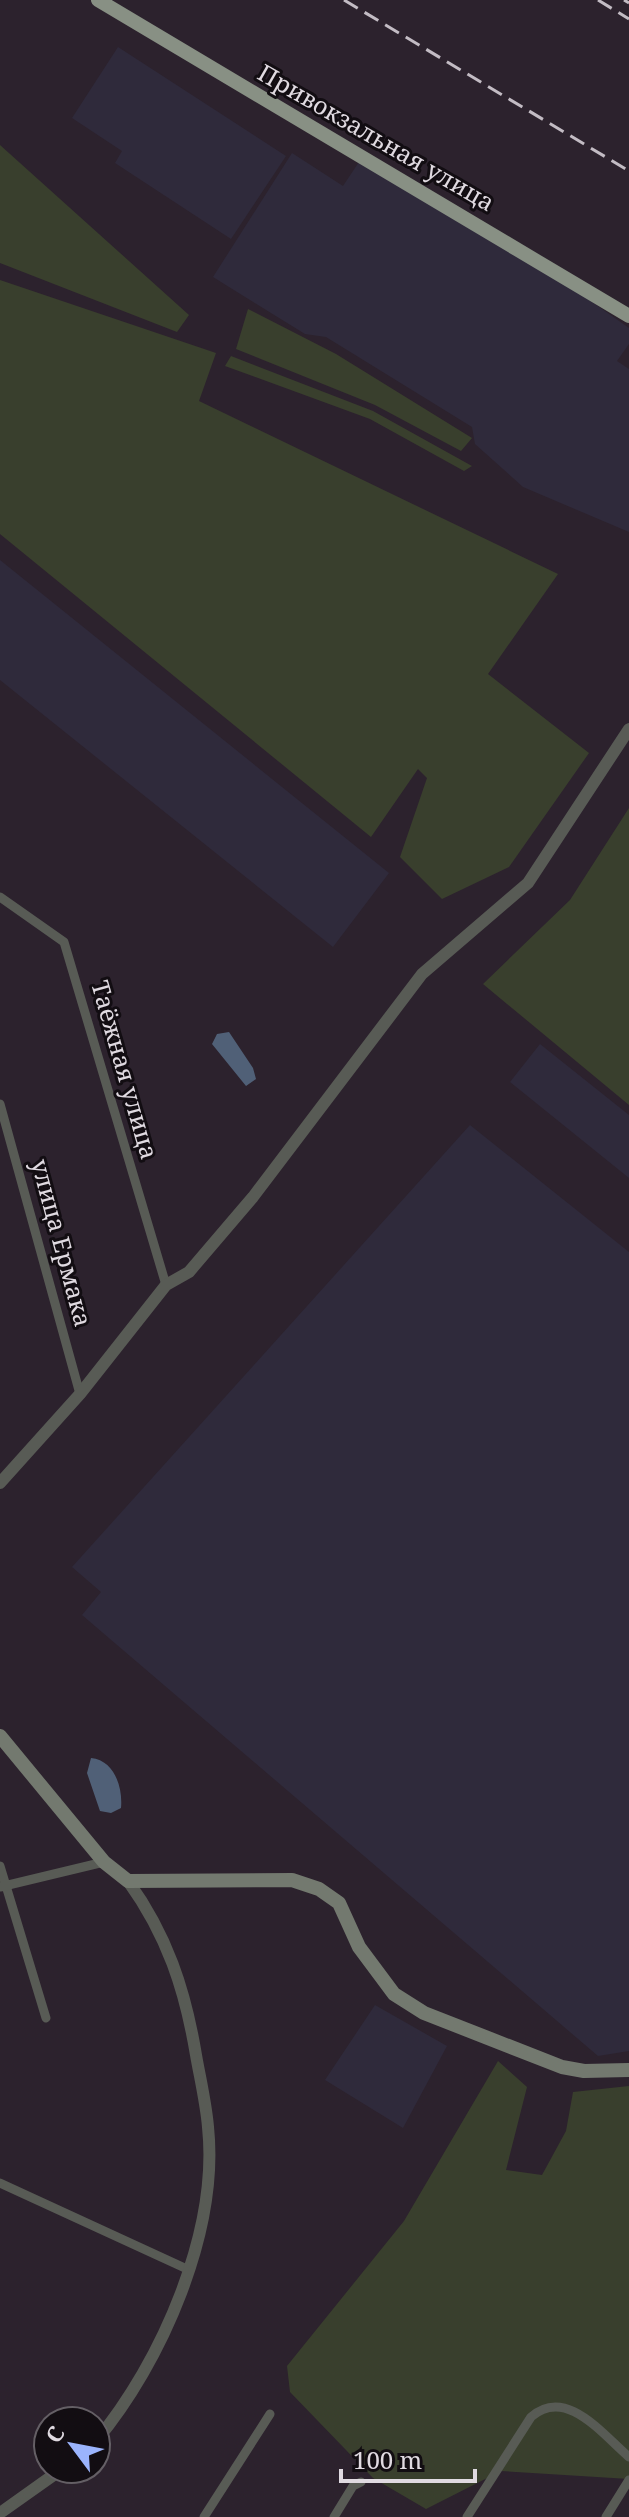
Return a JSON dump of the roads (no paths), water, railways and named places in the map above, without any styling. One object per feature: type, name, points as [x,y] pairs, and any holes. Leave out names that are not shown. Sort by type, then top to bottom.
[{"type":"main road","name":"Привокзальная улица","points":[[98,0],[629,316]]},
{"type":"main road","points":[[0,1736],[104,1862],[128,1881],[292,1880],[319,1889],[339,1903],[359,1947],[394,1994],[424,2013],[562,2067],[584,2071],[629,2070]]},
{"type":"street","points":[[0,1483],[80,1394],[166,1285],[189,1272],[253,1197],[422,974],[528,883],[629,729]]},
{"type":"street","name":"Таёжная улица","points":[[0,897],[64,942],[166,1285]]},
{"type":"street","name":"улица Ермака","points":[[0,1104],[80,1394]]},
{"type":"street","points":[[2,1886],[104,1862]]},
{"type":"street","points":[[0,1866],[2,1886],[46,2018]]},
{"type":"street","points":[[112,2418],[139,2380],[178,2301],[208,2180],[209,2128],[181,1981],[161,1929],[128,1881]]},
{"type":"street","points":[[0,2183],[187,2269]]},
{"type":"street","points":[[467,2517],[531,2417],[541,2408],[552,2405],[577,2413],[629,2457]]},
{"type":"street","points":[[204,2517],[270,2414]]},
{"type":"street","points":[[606,2517],[629,2480]]},
{"type":"street","points":[[334,2517],[353,2486],[361,2482]]},
{"type":"street","points":[[0,2513],[39,2485]]},
{"type":"water","points":[[229,1032],[253,1068],[256,1079],[246,1086],[212,1044],[217,1034]]},
{"type":"water","points":[[91,1758],[106,1764],[118,1783],[121,1808],[111,1813],[100,1811],[87,1773]]},
{"type":"railway","points":[[344,0],[629,171]]},
{"type":"railway","points":[[598,0],[629,19]]},
{"type":"railway","points":[[624,0],[629,3]]}]
